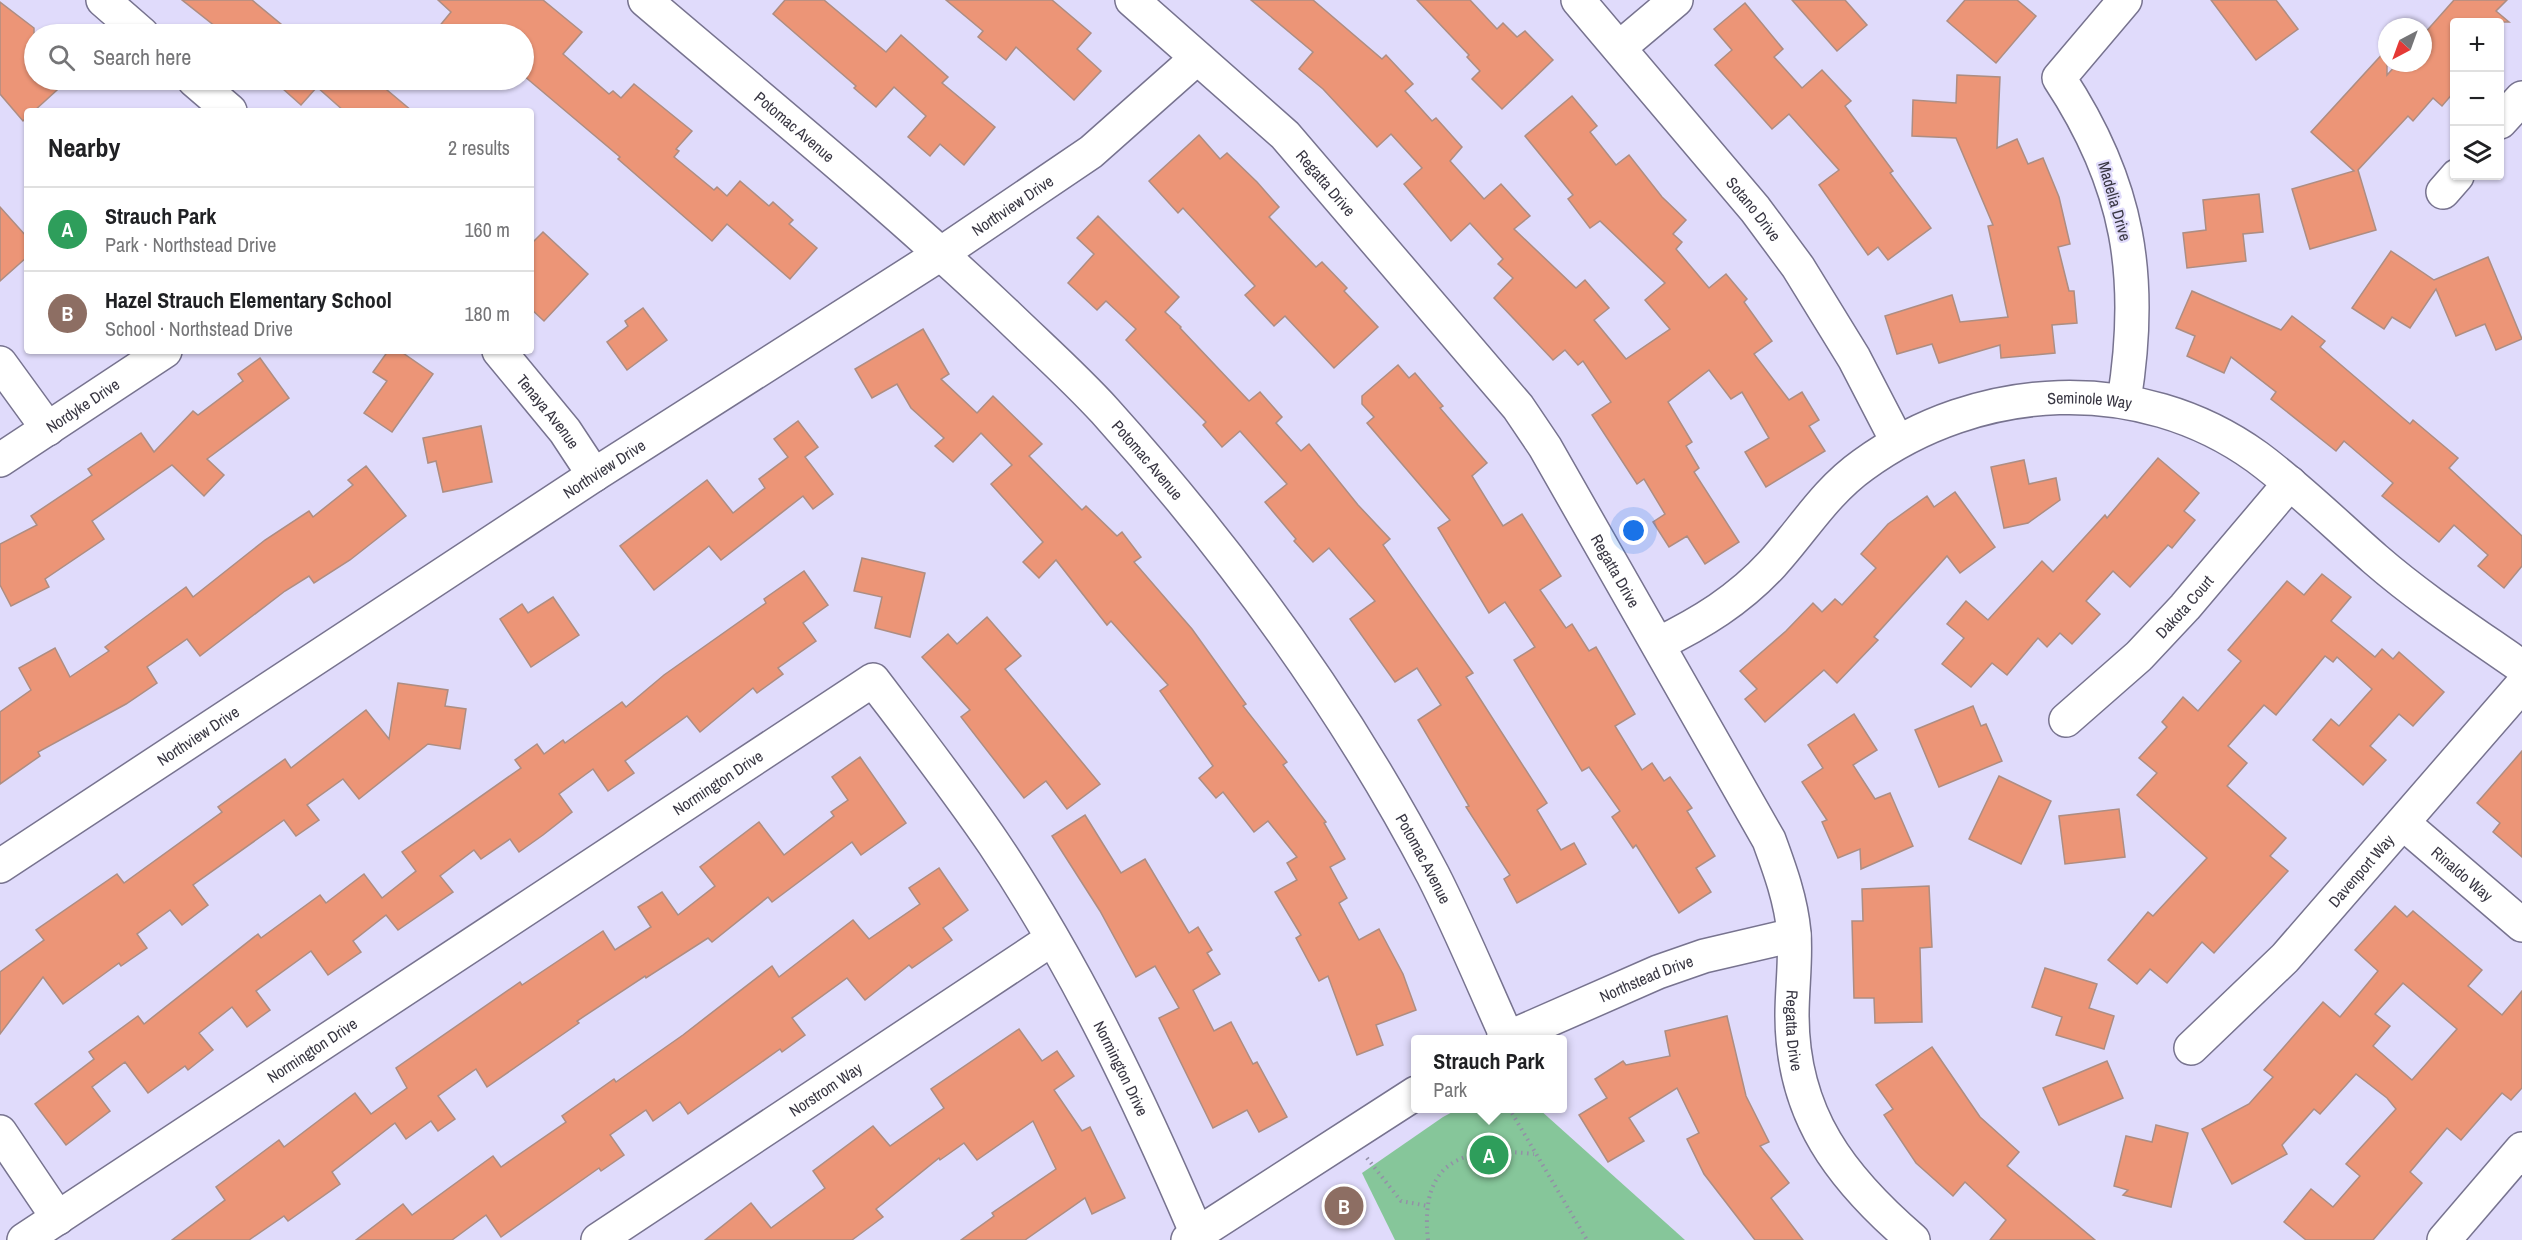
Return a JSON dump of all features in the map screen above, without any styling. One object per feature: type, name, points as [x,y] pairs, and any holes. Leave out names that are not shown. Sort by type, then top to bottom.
[{"type":"street","points":[[103,0],[131,24]]},
{"type":"street","name":"Potomac Avenue","points":[[645,0],[942,253],[1102,408],[1179,495],[1256,595],[1316,679],[1383,786],[1433,877],[1503,1035]]},
{"type":"street","name":"Regatta Drive","points":[[1132,0],[1285,135],[1518,407],[1545,447],[1768,840],[1782,877],[1794,934],[1793,1027],[1796,1061],[1808,1106],[1828,1148],[1854,1185],[1913,1240]]},
{"type":"street","name":"Sotano Drive","points":[[1578,0],[1755,209],[1798,267],[1854,358],[1897,441]]},
{"type":"street","points":[[1619,48],[1676,0]]},
{"type":"street","name":"Madelia Drive","points":[[2124,401],[2133,326],[2133,285],[2125,225],[2108,167],[2082,111],[2060,78],[2125,0]]},
{"type":"street","name":"Northview Drive","points":[[0,866],[594,474],[942,253],[1091,152],[1197,58]]},
{"type":"street","points":[[206,90],[227,108]]},
{"type":"street","points":[[2504,117],[2522,98]]},
{"type":"street","name":"Nordyke Drive","points":[[0,460],[160,354]]},
{"type":"street","name":"Tenaya Avenue","points":[[502,354],[565,430],[594,474]]},
{"type":"street","points":[[0,363],[48,429]]},
{"type":"street","name":"Seminole Way","points":[[1658,644],[1717,613],[1746,590],[1773,563],[1811,513],[1844,480],[1897,441],[1943,419],[1988,405],[2034,398],[2069,397],[2124,401],[2172,414],[2216,432],[2256,456],[2290,483],[2376,560],[2440,610],[2522,667]]},
{"type":"street","name":"Dakota Court","points":[[2066,720],[2139,656],[2170,624],[2290,483]]},
{"type":"street","name":"Normington Drive","points":[[24,1240],[873,680],[932,756],[994,846],[1052,939],[1134,1093],[1192,1237]]},
{"type":"street","name":"Davenport Way","points":[[2191,1048],[2285,958],[2522,685]]},
{"type":"street","name":"Rinaldo Way","points":[[2403,823],[2522,925]]},
{"type":"street","name":"Northstead Drive","points":[[1514,1035],[1658,972],[1704,956],[1794,934]]},
{"type":"street","name":"Norstrom Way","points":[[598,1240],[1052,939]]},
{"type":"street","points":[[1192,1237],[1411,1095]]},
{"type":"street","points":[[0,1132],[58,1218]]},
{"type":"street","points":[[2444,1240],[2522,1149]]},
{"type":"path","points":[[1512,1113],[1587,1240]]},
{"type":"path","points":[[1350,1135],[1396,1197],[1406,1203],[1428,1206]]},
{"type":"path","points":[[1428,1240],[1428,1206],[1444,1168],[1474,1153],[1494,1151],[1534,1154]]},
{"type":"green space","points":[[1451,1113],[1543,1113],[1685,1240],[1395,1240],[1362,1173]]},
{"type":"building","points":[[182,0],[252,0],[281,24],[212,24]]},
{"type":"building","points":[[438,0],[543,0],[582,32],[563,54],[609,94],[613,91],[621,98],[634,84],[692,131],[676,149],[679,151],[674,157],[714,190],[717,187],[727,196],[740,181],[769,206],[773,202],[793,220],[789,224],[817,248],[790,279],[727,224],[712,241],[618,159],[620,157],[534,84],[534,24],[441,24],[451,12]]},
{"type":"building","points":[[785,0],[824,0],[886,52],[901,35],[948,77],[942,83],[995,127],[964,165],[940,144],[930,156],[908,137],[926,116],[894,87],[876,107],[854,88],[856,86],[773,14]]},
{"type":"building","points":[[946,0],[1052,0],[1091,33],[1077,49],[1101,71],[1074,100],[1016,47],[1006,60],[978,37],[983,31]]},
{"type":"building","points":[[1251,0],[1313,0],[1382,59],[1386,55],[1413,84],[1405,91],[1432,121],[1436,118],[1462,147],[1450,161],[1484,199],[1501,184],[1530,216],[1514,229],[1576,288],[1585,280],[1609,308],[1594,320],[1626,359],[1670,329],[1645,300],[1665,283],[1600,221],[1590,228],[1568,199],[1573,195],[1525,136],[1572,96],[1597,126],[1590,132],[1616,165],[1629,155],[1662,197],[1686,220],[1673,234],[1682,242],[1676,249],[1709,288],[1726,274],[1747,299],[1744,302],[1772,341],[1754,354],[1789,400],[1802,392],[1819,420],[1809,426],[1825,451],[1766,487],[1745,452],[1769,438],[1742,392],[1731,399],[1709,370],[1668,402],[1692,442],[1686,446],[1699,468],[1694,472],[1739,542],[1705,564],[1687,536],[1669,547],[1653,522],[1665,514],[1644,479],[1637,484],[1592,415],[1611,402],[1583,361],[1578,365],[1565,350],[1553,360],[1494,298],[1513,278],[1498,264],[1503,259],[1470,223],[1451,241],[1404,184],[1422,168],[1391,134],[1377,147],[1323,89],[1299,69],[1313,52]]},
{"type":"building","points":[[1417,0],[1470,0],[1497,29],[1503,23],[1517,37],[1525,31],[1553,60],[1502,109],[1472,79],[1480,71],[1467,57],[1469,55]]},
{"type":"building","points":[[1792,0],[1845,0],[1867,25],[1837,51]]},
{"type":"building","points":[[1965,0],[2017,0],[2036,16],[1996,63],[1947,21]]},
{"type":"building","points":[[2211,0],[2276,0],[2298,29],[2256,60]]},
{"type":"building","points":[[2454,0],[2507,0],[2496,11],[2509,22],[2504,22],[2504,18],[2450,18],[2450,97],[2442,106],[2433,98],[2413,121],[2408,116],[2358,170],[2376,230],[2310,249],[2292,189],[2354,171],[2311,132],[2378,59],[2378,72],[2387,72],[2387,75],[2390,72],[2432,72],[2432,25]]},
{"type":"building","points":[[0,2],[29,24],[24,24],[24,90],[57,90],[37,108],[24,108],[23,121],[0,94]]},
{"type":"building","points":[[1745,3],[1783,49],[1774,57],[1802,88],[1822,70],[1851,101],[1845,106],[1893,171],[1890,173],[1931,228],[1888,260],[1878,247],[1868,255],[1819,185],[1839,170],[1789,114],[1772,129],[1715,65],[1732,50],[1714,29]]},
{"type":"building","points":[[1957,75],[2000,77],[1997,148],[2017,139],[2028,164],[2043,158],[2059,197],[2070,244],[2058,247],[2069,291],[2074,291],[2077,323],[2052,325],[2055,353],[2001,358],[2000,345],[1939,363],[1932,344],[1897,354],[1885,316],[1952,295],[1960,322],[2008,317],[1988,226],[1993,225],[1956,138],[1912,136],[1913,100],[1956,103]]},
{"type":"building","points":[[284,90],[314,90],[301,105]]},
{"type":"building","points":[[320,90],[387,90],[408,108],[341,108]]},
{"type":"building","points":[[1199,135],[1220,159],[1227,153],[1257,182],[1279,207],[1269,217],[1316,267],[1322,262],[1347,288],[1344,291],[1378,327],[1334,368],[1285,316],[1274,326],[1245,295],[1255,286],[1183,208],[1178,213],[1149,181]]},
{"type":"building","points":[[2259,194],[2263,232],[2243,234],[2246,261],[2187,268],[2183,233],[2206,230],[2203,200]]},
{"type":"building","points":[[0,207],[24,234],[24,260],[0,281]]},
{"type":"building","points":[[1098,216],[1179,297],[1165,312],[1249,401],[1260,392],[1282,417],[1276,423],[1301,451],[1309,444],[1358,505],[1390,539],[1383,545],[1473,673],[1466,677],[1547,803],[1537,810],[1561,850],[1574,843],[1586,864],[1517,903],[1504,879],[1510,875],[1466,807],[1469,806],[1418,720],[1441,705],[1417,668],[1395,682],[1350,619],[1375,601],[1329,548],[1313,562],[1294,541],[1296,539],[1265,502],[1287,484],[1240,431],[1222,447],[1203,425],[1206,422],[1126,340],[1136,329],[1106,301],[1097,310],[1068,283],[1094,254],[1077,238]]},
{"type":"building","points":[[543,232],[588,274],[544,321],[534,312],[534,241]]},
{"type":"building","points":[[2391,251],[2434,280],[2488,257],[2522,339],[2496,350],[2485,324],[2456,336],[2436,289],[2410,328],[2392,317],[2384,329],[2352,308]]},
{"type":"building","points":[[2192,291],[2281,330],[2292,316],[2325,341],[2320,347],[2410,424],[2413,420],[2458,458],[2449,468],[2522,536],[2522,566],[2504,588],[2478,566],[2488,555],[2454,525],[2439,542],[2382,496],[2393,483],[2344,441],[2336,451],[2271,399],[2276,392],[2231,357],[2224,373],[2187,356],[2195,336],[2176,328]]},
{"type":"building","points":[[643,308],[667,340],[627,370],[607,342],[628,326],[625,321]]},
{"type":"building","points":[[923,329],[949,374],[941,379],[977,413],[993,396],[1042,444],[1029,456],[1082,510],[1086,506],[1117,536],[1122,532],[1141,557],[1134,562],[1192,629],[1246,704],[1243,706],[1287,762],[1283,765],[1326,822],[1324,823],[1345,859],[1330,867],[1347,898],[1339,903],[1359,940],[1379,929],[1403,974],[1416,1010],[1376,1025],[1383,1045],[1357,1055],[1328,976],[1319,981],[1296,938],[1301,935],[1275,892],[1297,880],[1287,863],[1297,857],[1268,821],[1254,832],[1223,792],[1216,798],[1199,778],[1213,766],[1160,691],[1168,685],[1111,621],[1107,625],[1056,560],[1039,578],[1023,562],[1043,542],[991,484],[1012,465],[981,433],[953,462],[935,446],[944,438],[911,408],[897,384],[872,398],[855,369]]},
{"type":"building","points":[[386,354],[404,354],[433,374],[392,432],[364,413],[387,381],[373,372]]},
{"type":"building","points":[[260,358],[289,398],[207,459],[224,475],[204,496],[172,465],[92,521],[104,539],[45,579],[49,587],[11,606],[0,585],[0,544],[37,525],[31,516],[92,475],[88,469],[141,433],[154,452],[193,411],[198,415],[243,381],[238,374]]},
{"type":"building","points":[[1398,365],[1409,378],[1415,373],[1443,406],[1440,408],[1487,463],[1472,476],[1503,526],[1522,514],[1561,576],[1540,590],[1566,628],[1572,624],[1589,651],[1596,647],[1635,714],[1615,726],[1642,770],[1652,763],[1664,781],[1670,777],[1692,808],[1687,811],[1715,856],[1696,868],[1711,892],[1679,913],[1636,845],[1633,848],[1612,817],[1620,811],[1589,767],[1582,771],[1514,660],[1535,647],[1505,602],[1489,613],[1438,528],[1450,520],[1367,423],[1374,417],[1362,404],[1362,396]]},
{"type":"building","points":[[798,421],[818,447],[805,457],[833,494],[813,509],[803,496],[721,560],[709,546],[654,590],[620,546],[707,480],[733,513],[765,488],[759,479],[788,457],[774,439]]},
{"type":"building","points":[[481,426],[492,482],[443,492],[436,461],[428,463],[423,438]]},
{"type":"building","points":[[2158,458],[2199,493],[2184,511],[2195,520],[2172,548],[2168,545],[2130,587],[2113,571],[2086,601],[2100,614],[2072,644],[2060,633],[2047,647],[2038,638],[2007,675],[1992,663],[1971,687],[1942,664],[1964,638],[1947,624],[1966,601],[1988,620],[2042,561],[2053,572],[2105,515],[2107,518]]},
{"type":"building","points":[[2024,460],[2029,484],[2056,478],[2060,500],[2028,523],[2004,528],[1991,467]]},
{"type":"building","points":[[366,466],[406,516],[350,560],[314,583],[309,576],[285,591],[200,656],[187,639],[147,667],[157,683],[126,704],[38,752],[40,756],[0,784],[0,712],[31,690],[19,668],[55,648],[70,677],[109,651],[105,647],[186,587],[193,597],[265,540],[309,511],[313,517],[353,485],[348,480]]},
{"type":"building","points":[[1955,492],[1995,547],[1960,573],[1947,556],[1874,637],[1878,640],[1837,683],[1824,670],[1765,722],[1745,699],[1757,689],[1740,671],[1786,631],[1813,603],[1822,612],[1835,599],[1842,605],[1876,568],[1861,554],[1888,524],[1927,496],[1934,507]]},
{"type":"building","points":[[862,558],[925,573],[910,637],[875,628],[882,597],[854,591]]},
{"type":"building","points":[[804,571],[828,605],[803,623],[816,641],[778,668],[783,674],[757,693],[753,688],[700,732],[687,716],[625,761],[634,773],[608,791],[593,769],[559,794],[572,812],[543,835],[519,852],[510,839],[481,859],[474,850],[440,876],[453,892],[398,930],[386,915],[353,941],[361,952],[328,975],[311,951],[256,991],[270,1010],[247,1027],[232,1007],[199,1033],[213,1050],[188,1070],[185,1066],[148,1093],[125,1062],[92,1087],[110,1111],[66,1145],[35,1104],[94,1059],[89,1052],[138,1016],[144,1024],[258,934],[261,938],[320,895],[326,903],[364,874],[382,898],[416,871],[402,852],[521,768],[515,760],[537,744],[544,754],[563,740],[565,743],[622,702],[626,707],[664,675],[766,603],[764,599]]},
{"type":"building","points":[[2322,574],[2351,597],[2331,621],[2375,657],[2382,649],[2393,659],[2399,652],[2444,692],[2413,726],[2399,714],[2370,746],[2386,760],[2363,785],[2313,740],[2331,719],[2339,726],[2372,689],[2337,657],[2333,662],[2325,656],[2276,715],[2264,705],[2228,746],[2247,763],[2227,786],[2286,838],[2270,856],[2288,871],[2214,953],[2202,942],[2167,983],[2150,969],[2137,984],[2108,960],[2148,912],[2153,916],[2207,858],[2137,795],[2157,773],[2139,758],[2167,727],[2162,722],[2183,697],[2198,711],[2241,661],[2228,650],[2287,581],[2304,595]]},
{"type":"building","points":[[553,597],[579,635],[531,667],[500,619],[522,604],[528,613]]},
{"type":"building","points":[[987,617],[1021,656],[1005,669],[1100,784],[1067,809],[1046,781],[1024,798],[961,717],[970,710],[922,657],[948,634],[957,644]]},
{"type":"building","points":[[398,683],[448,690],[445,706],[466,709],[460,749],[428,744],[359,799],[343,779],[307,805],[319,820],[296,836],[284,820],[193,885],[208,905],[182,925],[170,910],[137,934],[147,948],[121,966],[119,963],[63,1004],[43,977],[0,1034],[0,972],[44,940],[36,930],[117,874],[124,883],[222,812],[218,807],[285,759],[291,768],[366,710],[389,739]]},
{"type":"building","points":[[1973,706],[1981,726],[1986,724],[2002,761],[1939,787],[1915,730]]},
{"type":"building","points":[[1854,714],[1877,750],[1853,765],[1875,799],[1890,793],[1913,846],[1861,869],[1860,849],[1838,858],[1822,822],[1827,820],[1802,782],[1823,768],[1808,745]]},
{"type":"building","points":[[2522,751],[2522,857],[2493,832],[2500,823],[2477,803]]},
{"type":"building","points":[[860,757],[906,823],[861,855],[852,842],[772,902],[768,897],[712,942],[708,938],[646,978],[645,976],[577,1021],[579,1023],[487,1087],[476,1069],[438,1096],[455,1119],[438,1131],[431,1121],[406,1139],[395,1123],[332,1172],[340,1184],[288,1221],[284,1216],[249,1240],[172,1240],[225,1200],[216,1187],[279,1140],[284,1147],[355,1093],[371,1114],[407,1088],[396,1068],[520,982],[522,985],[603,931],[615,950],[651,927],[638,907],[662,892],[678,915],[715,886],[700,867],[759,822],[784,855],[834,816],[831,812],[848,800],[832,777]]},
{"type":"building","points":[[1999,776],[2051,801],[2021,864],[1969,839]]},
{"type":"building","points":[[2119,809],[2125,857],[2065,864],[2059,816]]},
{"type":"building","points":[[1085,815],[1121,873],[1145,859],[1189,933],[1198,927],[1212,950],[1207,953],[1220,974],[1193,990],[1214,1031],[1231,1022],[1253,1064],[1257,1062],[1287,1117],[1259,1132],[1247,1110],[1213,1128],[1159,1018],[1179,1008],[1155,966],[1136,977],[1100,911],[1052,836]]},
{"type":"building","points":[[939,868],[968,910],[943,928],[952,940],[912,968],[909,965],[865,1000],[847,978],[792,1018],[805,1035],[782,1052],[780,1049],[688,1114],[680,1102],[653,1121],[646,1110],[610,1135],[624,1155],[601,1171],[599,1168],[501,1237],[486,1215],[452,1240],[356,1240],[403,1204],[412,1215],[493,1156],[501,1167],[566,1122],[562,1116],[614,1079],[616,1082],[683,1035],[772,966],[779,977],[853,920],[869,939],[920,904],[909,888]]},
{"type":"building","points":[[1929,886],[1932,947],[1920,948],[1922,1022],[1875,1023],[1874,998],[1854,998],[1852,921],[1863,921],[1862,889]]},
{"type":"building","points":[[2395,906],[2407,917],[2413,911],[2482,970],[2468,986],[2502,1015],[2522,991],[2522,1088],[2511,1100],[2502,1093],[2461,1140],[2447,1128],[2410,1172],[2422,1183],[2373,1240],[2306,1240],[2284,1222],[2311,1189],[2333,1207],[2360,1176],[2346,1164],[2396,1109],[2387,1098],[2356,1074],[2320,1114],[2314,1109],[2282,1145],[2287,1154],[2232,1184],[2202,1129],[2249,1104],[2273,1077],[2264,1070],[2323,1002],[2340,1017],[2378,971],[2355,950]],"holes":[[[2403,983],[2457,1029],[2412,1080],[2373,1046],[2390,1026],[2375,1014]]]},
{"type":"building","points":[[2045,968],[2097,984],[2089,1008],[2114,1016],[2104,1049],[2056,1035],[2062,1017],[2032,1007]]},
{"type":"building","points":[[1727,1016],[1746,1096],[1769,1142],[1760,1146],[1789,1183],[1771,1198],[1803,1240],[1755,1240],[1704,1174],[1687,1139],[1699,1133],[1677,1088],[1629,1118],[1644,1141],[1608,1162],[1579,1115],[1607,1098],[1595,1079],[1623,1061],[1626,1065],[1670,1056],[1665,1031]]},
{"type":"building","points":[[1019,1029],[1042,1061],[1057,1051],[1074,1076],[1054,1090],[1082,1131],[1090,1127],[1125,1198],[1092,1214],[1085,1198],[1025,1240],[961,1240],[994,1216],[992,1213],[1056,1169],[1033,1121],[977,1160],[964,1143],[940,1160],[939,1158],[876,1209],[883,1217],[852,1240],[705,1240],[751,1203],[771,1228],[825,1188],[813,1171],[873,1126],[890,1146],[944,1108],[931,1089]]},
{"type":"building","points":[[1932,1047],[1980,1117],[2019,1152],[2007,1166],[2095,1240],[1990,1240],[2006,1220],[1965,1182],[1953,1196],[1916,1163],[1884,1115],[1893,1109],[1876,1085]]},
{"type":"building","points":[[2107,1061],[2123,1098],[2059,1125],[2043,1088]]},
{"type":"building","points":[[2156,1125],[2188,1133],[2171,1207],[2123,1195],[2128,1190],[2114,1186],[2126,1136],[2152,1142]]},
{"type":"place","name":"Strauch Park","points":[[1489,1155]]},
{"type":"place","name":"Hazel Strauch Elementary School","points":[[1344,1206]]}]
